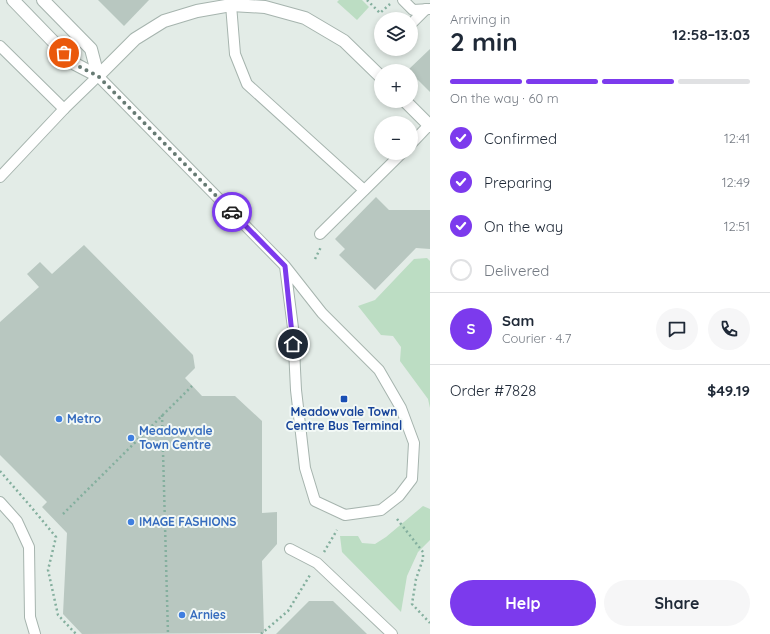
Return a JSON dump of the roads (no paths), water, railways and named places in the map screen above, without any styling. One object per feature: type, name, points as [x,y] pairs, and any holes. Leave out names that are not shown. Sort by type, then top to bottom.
[{"type":"street","points":[[13,0],[74,64],[98,76]]},
{"type":"street","points":[[43,0],[91,49],[98,76]]},
{"type":"street","points":[[98,76],[135,39],[164,21],[197,11],[231,5],[266,7],[305,18],[344,41],[374,70]]},
{"type":"street","points":[[412,108],[430,125]]},
{"type":"lane","points":[[403,0],[413,10],[428,9]]},
{"type":"lane","points":[[231,5],[235,54],[247,84],[364,190]]},
{"type":"lane","points":[[418,18],[428,9]]},
{"type":"lane","points":[[0,46],[64,109]]},
{"type":"lane","points":[[0,177],[64,109],[98,76],[285,266],[322,313],[379,370],[401,408],[414,443],[412,479],[399,496],[381,510],[345,515],[315,501],[305,468],[296,390],[293,328],[285,266]]},
{"type":"lane","points":[[418,137],[430,125]]},
{"type":"lane","points":[[320,234],[395,160]]},
{"type":"lane","points":[[0,502],[17,521],[29,547],[30,617],[35,634]]},
{"type":"lane","points":[[290,549],[317,563],[392,634]]},
{"type":"place","name":"Meadowvale Town Centre Bus Terminal","points":[[344,399]]},
{"type":"place","name":"Metro","points":[[59,419]]},
{"type":"place","name":"Meadowvale Town Centre","points":[[131,438]]},
{"type":"place","name":"IMAGE FASHIONS","points":[[131,522]]},
{"type":"place","name":"Arnies","points":[[182,615]]}]
